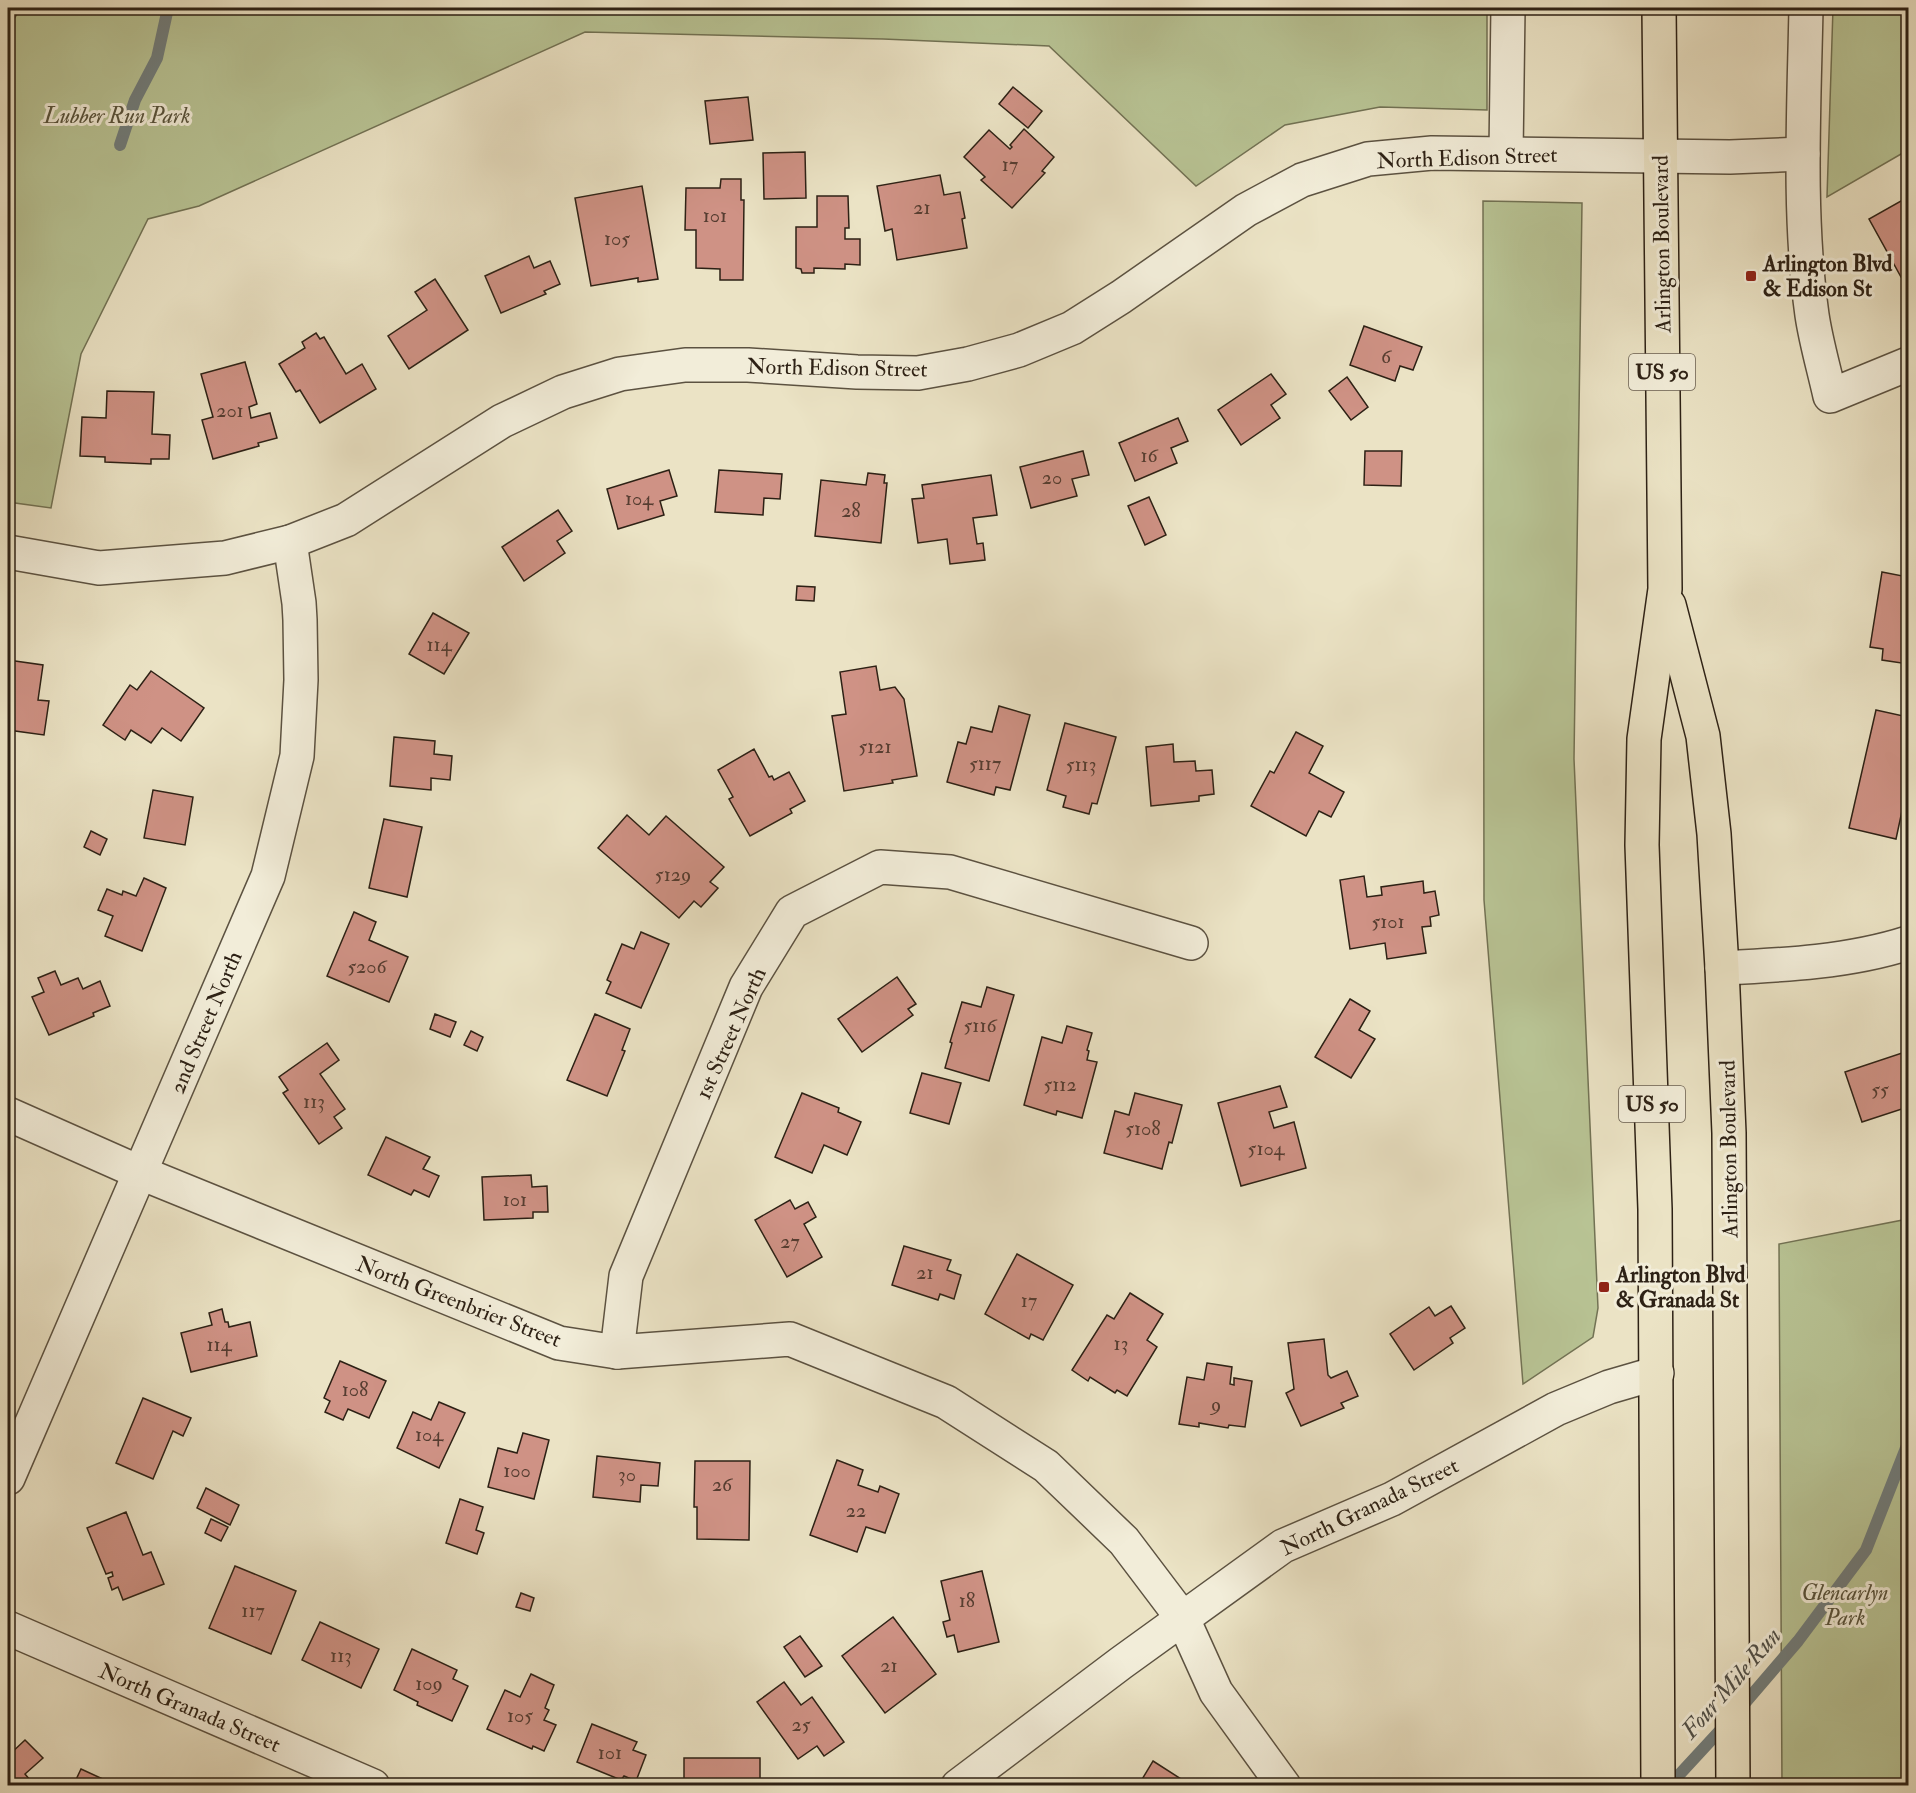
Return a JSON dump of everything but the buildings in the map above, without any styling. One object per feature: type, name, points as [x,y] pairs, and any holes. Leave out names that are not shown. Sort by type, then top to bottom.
[{"type":"highway","name":"Arlington Boulevard","points":[[1658,1785],[1655,1209],[1642,845],[1644,739],[1665,589],[1659,8]]},
{"type":"highway","name":"Arlington Boulevard","points":[[1665,589],[1703,736],[1714,834],[1722,968],[1729,1133],[1733,1785]]},
{"type":"street","points":[[1506,153],[1508,8]]},
{"type":"street","points":[[1806,8],[1803,154],[1806,252],[1812,317],[1830,396],[1908,364]]},
{"type":"street","name":"North Edison Street","points":[[8,552],[99,568],[225,558],[290,542],[346,520],[502,421],[572,389],[620,374],[685,365],[748,364],[857,372],[918,373],[968,364],[1019,350],[1072,328],[1246,210],[1302,180],[1368,159],[1402,154],[1506,153],[1730,157],[1803,154]]},
{"type":"street","name":"2nd Street North","points":[[8,1478],[268,876],[297,756],[301,680],[299,603],[290,542]]},
{"type":"street","name":"1st Street North","points":[[617,1352],[626,1276],[746,987],[792,912],[880,867],[950,872],[1191,943]]},
{"type":"street","points":[[1722,968],[1853,957],[1908,944]]},
{"type":"street","name":"North Greenbrier Street","points":[[8,1114],[141,1173],[559,1343],[617,1352],[790,1339],[946,1402],[1046,1466],[1124,1541],[1184,1618],[1216,1692],[1284,1785]]},
{"type":"street","name":"North Granada Street","points":[[958,1785],[1284,1546],[1392,1499],[1556,1408],[1609,1387],[1657,1373]]},
{"type":"street","name":"North Granada Street","points":[[8,1628],[373,1785]]},
{"type":"green space","name":"Lubber Run Park","points":[[21,8],[1487,8],[1487,110],[1380,107],[1285,125],[1196,186],[1049,46],[883,39],[585,32],[199,206],[148,219],[81,354],[51,508],[8,502],[8,25]]},
{"type":"green space","points":[[1833,8],[1908,8],[1908,150],[1827,197]]},
{"type":"green space","points":[[1483,201],[1582,203],[1574,759],[1598,1308],[1593,1337],[1523,1384],[1484,900]]},
{"type":"green space","name":"Glencarlyn Park","points":[[1908,1219],[1908,1785],[1782,1785],[1779,1244]]},
{"type":"waterway","points":[[120,145],[135,100],[157,58],[168,8]]},
{"type":"waterway","name":"Four Mile Run","points":[[1738,1711],[1798,1641],[1866,1550],[1908,1443]]},
{"type":"waterway","name":"Four Mile Run","points":[[1663,1786],[1678,1776],[1726,1724]]},
{"type":"place","name":"Arlington Blvd & Edison St","points":[[1751,276]]},
{"type":"place","name":"Arlington Blvd & Granada St","points":[[1604,1287]]}]
